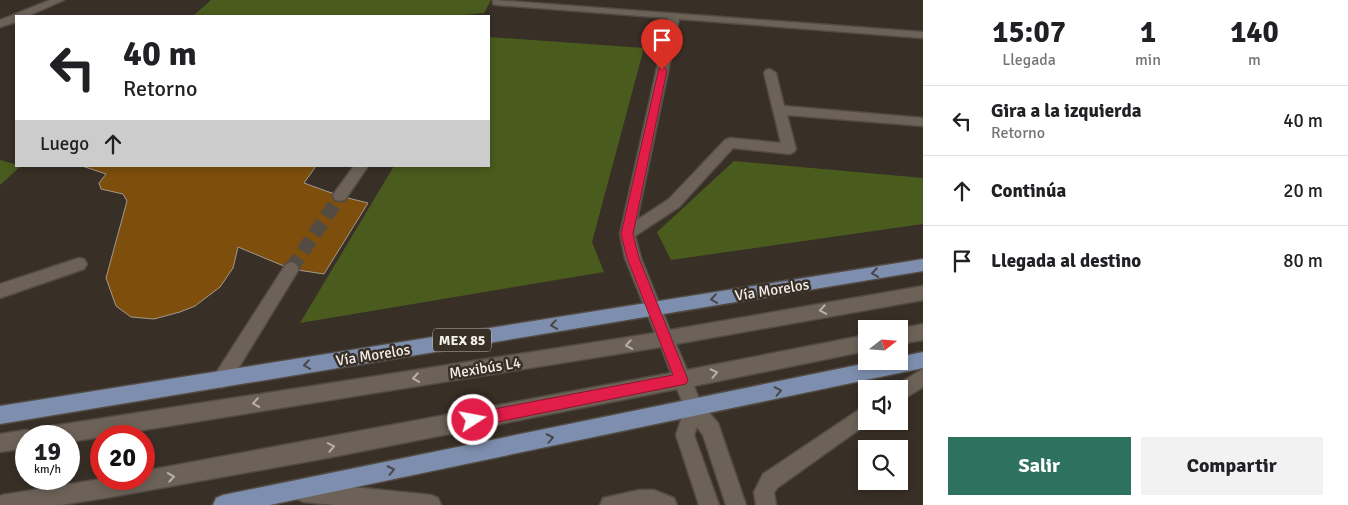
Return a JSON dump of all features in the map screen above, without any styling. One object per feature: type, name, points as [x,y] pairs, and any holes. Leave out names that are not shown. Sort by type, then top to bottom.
[{"type":"main road","name":"Vía Morelos","points":[[0,415],[653,308],[923,266]]},
{"type":"main road","points":[[223,505],[923,360]]},
{"type":"lane","points":[[22,15],[59,0]]},
{"type":"lane","points":[[497,2],[923,35]]},
{"type":"lane","points":[[674,16],[627,234],[633,258],[682,380],[694,408],[711,430],[736,505]]},
{"type":"lane","points":[[0,24],[15,18]]},
{"type":"lane","points":[[627,234],[674,202],[730,144],[790,149],[770,73]]},
{"type":"lane","points":[[780,110],[923,122]]},
{"type":"lane","points":[[340,196],[360,167]]},
{"type":"lane","points":[[0,291],[79,264]]},
{"type":"lane","points":[[222,379],[291,269]]},
{"type":"lane","name":"Mexibús L4","points":[[80,431],[665,338],[923,293]]},
{"type":"lane","points":[[908,334],[923,332]]},
{"type":"lane","points":[[2,505],[190,474],[858,345]]},
{"type":"lane","points":[[908,387],[923,377]]},
{"type":"lane","points":[[694,408],[685,435],[709,505]]},
{"type":"lane","points":[[766,505],[764,492],[770,481],[858,420]]},
{"type":"lane","points":[[0,444],[15,441]]},
{"type":"lane","points":[[293,491],[431,505]]},
{"type":"lane","points":[[610,505],[642,499],[664,502],[667,505]]},
{"type":"green space","points":[[211,0],[491,0],[484,13],[464,15],[194,15]]},
{"type":"green space","points":[[490,37],[644,48],[592,242],[604,272],[300,323],[393,167],[490,167]]},
{"type":"green space","points":[[0,160],[15,164],[15,167],[20,167],[0,185]]},
{"type":"green space","points":[[734,161],[923,178],[923,224],[671,260],[657,232]]},
{"type":"building","points":[[85,167],[315,167],[304,183],[340,196],[368,203],[324,274],[291,269],[238,247],[233,268],[220,287],[195,306],[154,319],[131,317],[116,306],[106,278],[127,201],[123,194],[101,189],[99,183],[106,174]]},
{"type":"tunnel","points":[[291,269],[340,196]]},
{"type":"route","points":[[473,420],[682,380],[633,258],[627,234],[662,70]]}]
